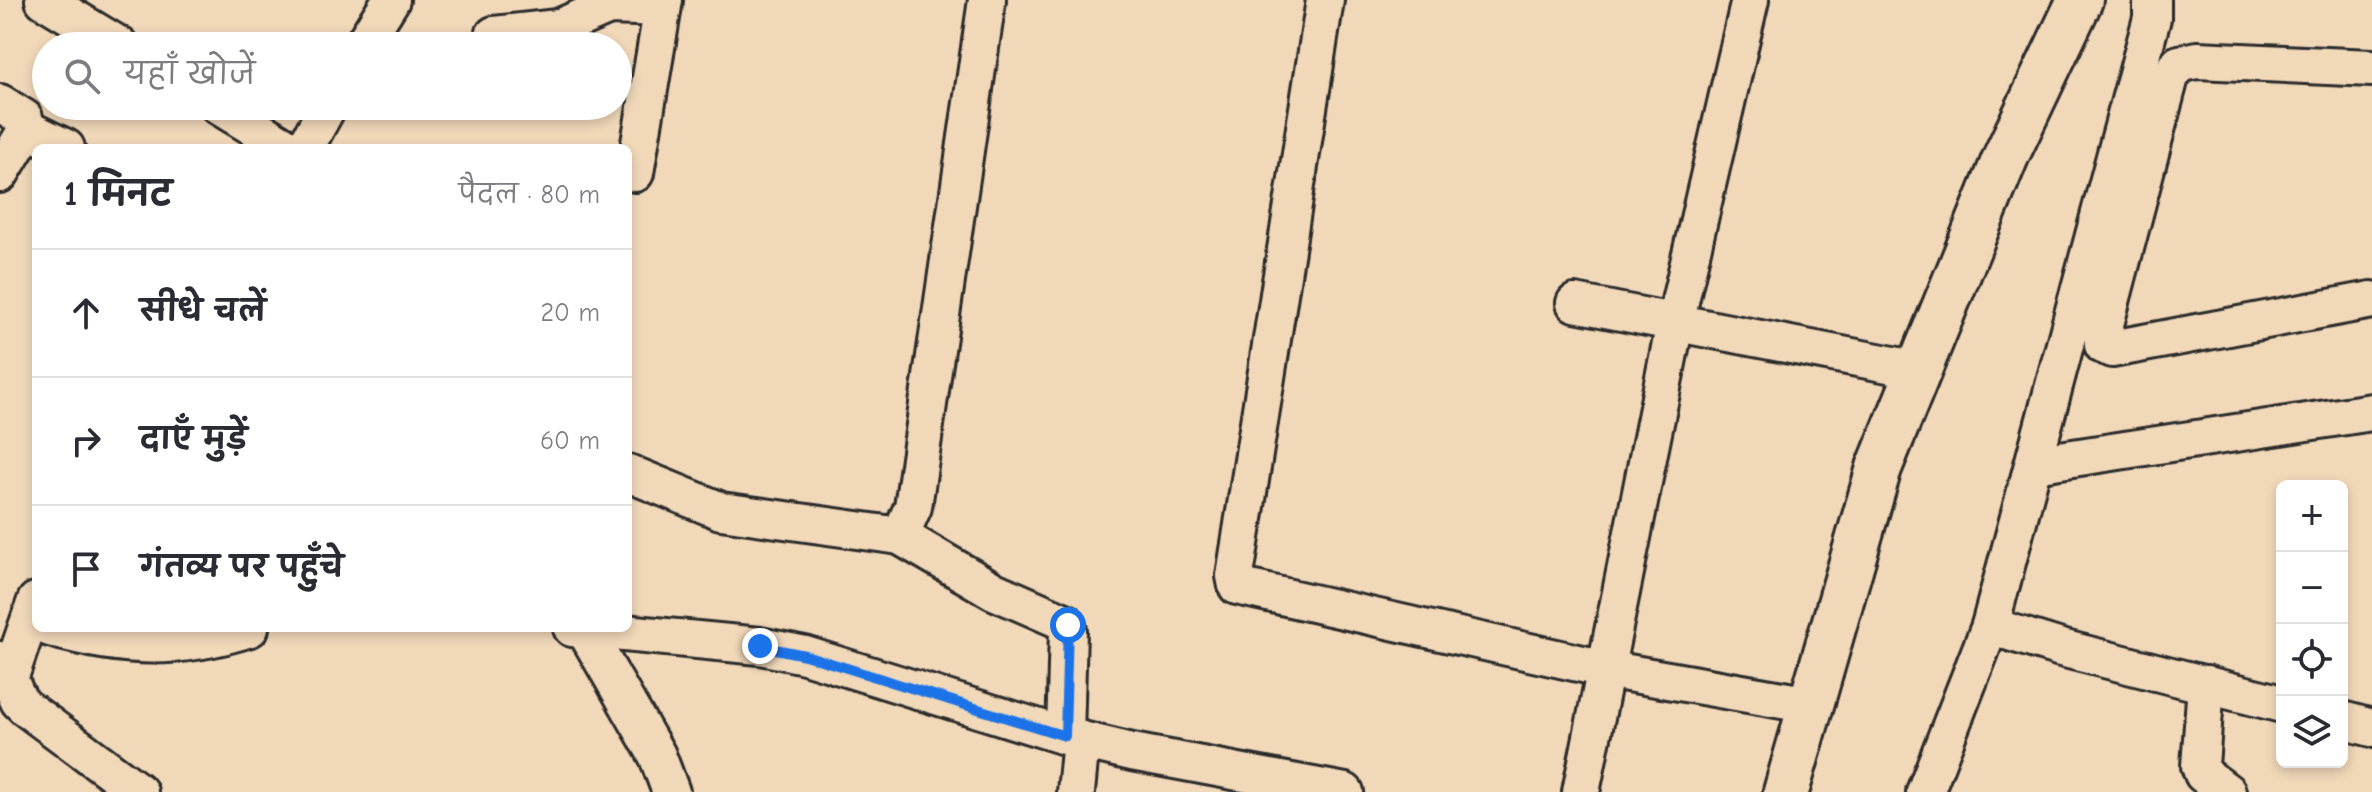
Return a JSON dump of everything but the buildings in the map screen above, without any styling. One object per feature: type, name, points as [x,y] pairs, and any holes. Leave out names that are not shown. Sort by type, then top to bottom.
[{"type":"main road","points":[[1786,792],[1879,468],[2006,156],[2080,0]]},
{"type":"street","points":[[44,0],[97,32]]},
{"type":"street","points":[[371,32],[391,0]]},
{"type":"street","points":[[900,536],[913,507],[987,0]]},
{"type":"street","points":[[1325,0],[1235,576],[1237,586],[1605,669],[1811,705]]},
{"type":"street","points":[[1581,792],[1675,323],[1750,0]]},
{"type":"street","points":[[2152,0],[2137,140],[2103,345],[2112,349],[2372,300]]},
{"type":"street","points":[[521,32],[558,28],[609,6],[663,4],[635,173]]},
{"type":"street","points":[[1925,792],[1990,626],[2034,464],[2137,140],[2170,77],[2179,64],[2197,60],[2372,68]]},
{"type":"street","points":[[0,103],[24,118],[27,129],[0,174]]},
{"type":"street","points":[[242,120],[281,144]]},
{"type":"street","points":[[307,144],[320,120]]},
{"type":"street","points":[[27,129],[58,144]]},
{"type":"street","points":[[1575,303],[1919,370]]},
{"type":"street","points":[[2034,464],[2372,412]]},
{"type":"street","points":[[632,475],[721,511],[900,536],[994,591],[1065,622],[1068,630],[1076,792]]},
{"type":"street","points":[[1990,626],[2061,648],[2276,702]]},
{"type":"street","points":[[32,628],[4,670],[19,701],[139,792]]},
{"type":"street","points":[[71,632],[94,641],[131,645],[213,640],[238,632]]},
{"type":"street","points":[[580,632],[657,755],[671,792]]},
{"type":"street","points":[[610,632],[760,646],[805,655],[1073,738],[1345,792]]},
{"type":"street","points":[[2206,684],[2200,766],[2203,774],[2227,792]]},
{"type":"street","points":[[2348,722],[2372,728]]},
{"type":"route","points":[[760,646],[805,655],[1065,736],[1068,625]]}]
